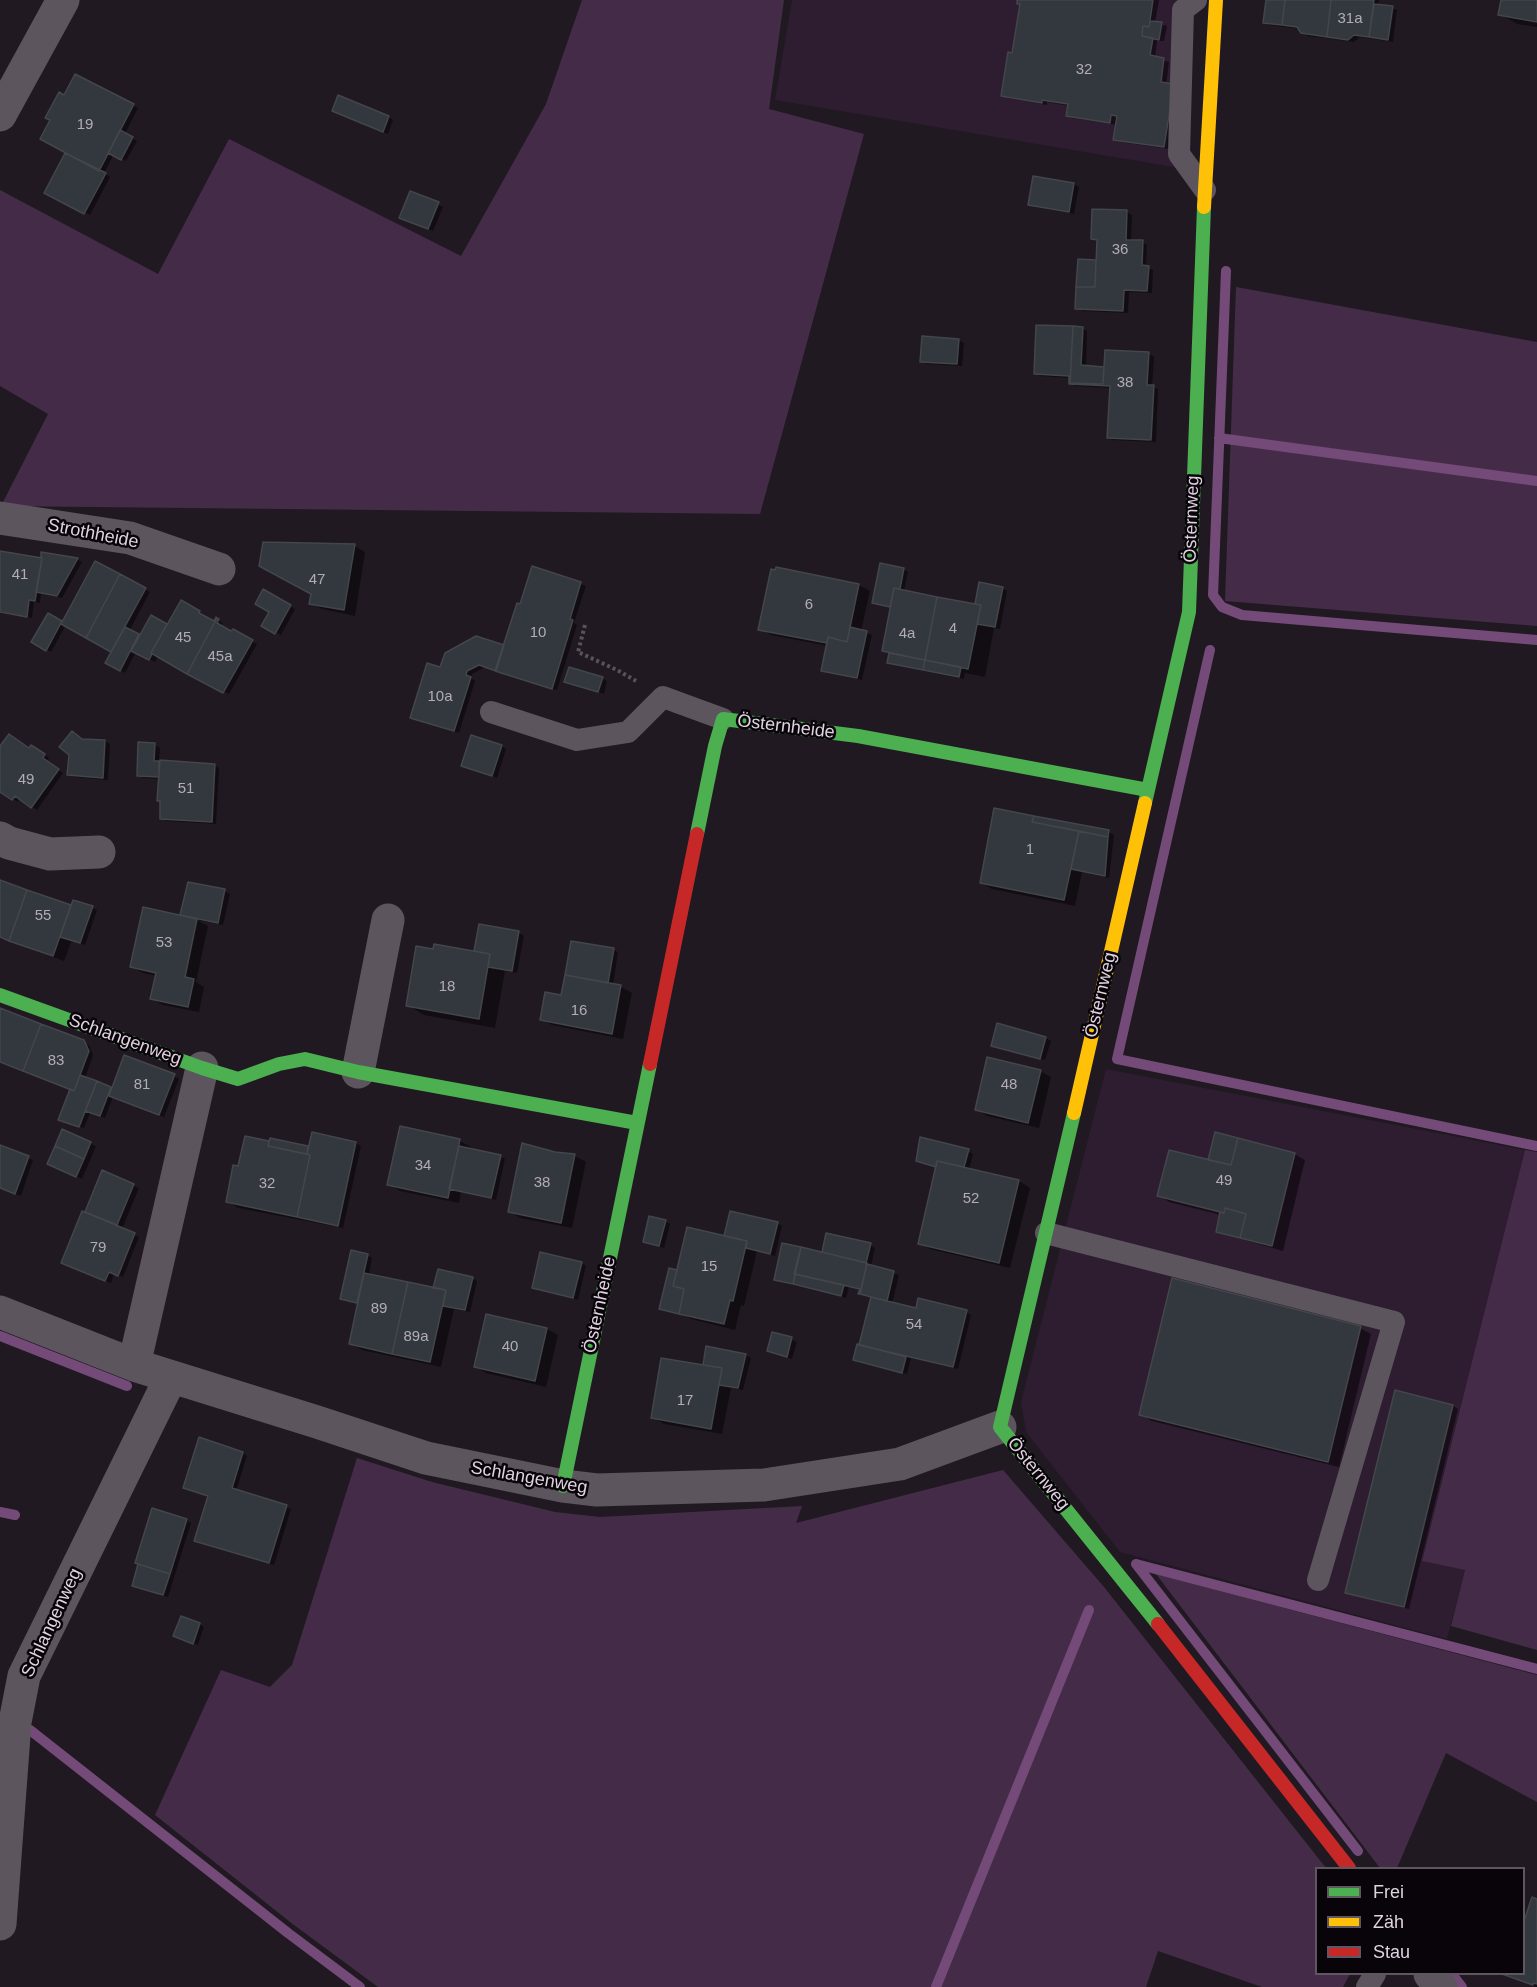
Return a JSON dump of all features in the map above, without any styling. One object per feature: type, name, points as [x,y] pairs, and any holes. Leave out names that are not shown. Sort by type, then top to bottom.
[{"type":"street","points":[[0,115],[63,0]]},
{"type":"street","name":"Östernweg","points":[[1216,0],[1205,190],[1189,612],[1000,1428],[1101,1551],[1346,1867]]},
{"type":"street","name":"Strothheide","points":[[0,518],[130,538],[219,569]]},
{"type":"street","name":"Östernheide","points":[[563,1486],[715,746],[723,719],[858,736],[1148,790]]},
{"type":"street","points":[[0,838],[9,843],[50,854],[99,852]]},
{"type":"street","points":[[358,1072],[388,920]]},
{"type":"street","name":"Schlangenweg","points":[[0,995],[202,1068],[134,1365]]},
{"type":"street","points":[[202,1068],[238,1079],[305,1059],[358,1072],[637,1123]]},
{"type":"street","name":"Schlangenweg","points":[[0,1312],[134,1365],[426,1458],[563,1486],[597,1490],[764,1485],[900,1464],[1000,1428]]},
{"type":"street","name":"Schlangenweg","points":[[0,1924],[15,1722],[24,1676],[171,1377]]},
{"type":"street","points":[[1431,1975],[1441,1987]]},
{"type":"lane","points":[[1196,0],[1183,9],[1179,154],[1205,190]]},
{"type":"lane","points":[[491,712],[577,740],[628,732],[663,697],[723,719]]},
{"type":"lane","points":[[1046,1233],[1394,1322],[1318,1580]]},
{"type":"path","points":[[585,625],[578,652],[617,670],[663,697]]},
{"type":"shaded area","points":[[582,0],[784,0],[769,109],[864,134],[760,514],[1,506],[48,414],[0,386],[0,190],[158,274],[229,139],[461,256],[546,104]]},
{"type":"shaded area","points":[[792,0],[1194,0],[1186,169],[775,100]]},
{"type":"shaded area","points":[[1236,287],[1537,342],[1537,626],[1225,601]]},
{"type":"shaded area","points":[[1106,1069],[1525,1150],[1422,1561],[1465,1570],[1447,1639],[1120,1552],[1026,1432],[1021,1402]]},
{"type":"shaded area","points":[[1525,1150],[1537,1152],[1537,1650],[1451,1626],[1465,1570],[1422,1561]]},
{"type":"shaded area","points":[[357,1458],[432,1482],[555,1512],[600,1517],[802,1506],[796,1523],[1003,1470],[1104,1587],[1325,1867],[1315,1867],[1315,1975],[1349,1975],[1343,1987],[1262,1987],[1158,1951],[1146,1987],[378,1987],[294,1925],[155,1815],[221,1670],[270,1687],[292,1665]]},
{"type":"shaded area","points":[[1156,1574],[1537,1675],[1537,1802],[1446,1753],[1397,1867],[1379,1867]]},
{"type":"building","points":[[1017,0],[1153,0],[1149,27],[1143,26],[1142,36],[1153,38],[1150,55],[1164,58],[1161,82],[1174,84],[1164,147],[1113,140],[1117,116],[1111,115],[1110,123],[1066,116],[1068,104],[1042,100],[1042,103],[1001,96],[1008,52],[1012,53],[1020,4],[1017,4]]},
{"type":"building","points":[[1266,0],[1285,0],[1282,25],[1263,23]]},
{"type":"building","points":[[1285,0],[1331,0],[1327,37],[1301,33],[1297,27],[1282,25]]},
{"type":"building","points":[[1331,0],[1374,0],[1369,37],[1354,35],[1348,40],[1327,37]]},
{"type":"building","points":[[1501,0],[1537,0],[1537,22],[1498,15]]},
{"type":"building","points":[[1374,4],[1393,6],[1388,40],[1369,37]]},
{"type":"building","points":[[1150,21],[1162,22],[1159,40],[1142,36],[1143,26],[1149,27]]},
{"type":"building","points":[[75,74],[134,104],[99,171],[40,139],[50,120],[45,118],[59,92],[64,95]]},
{"type":"building","points":[[338,95],[389,116],[383,132],[332,111]]},
{"type":"building","points":[[120,130],[133,137],[121,160],[108,153]]},
{"type":"building","points":[[65,153],[106,173],[84,214],[44,193]]},
{"type":"building","points":[[1033,176],[1074,183],[1069,212],[1028,205]]},
{"type":"building","points":[[410,191],[439,202],[428,229],[399,218]]},
{"type":"building","points":[[1092,209],[1127,210],[1126,240],[1143,240],[1142,265],[1149,266],[1147,291],[1124,290],[1123,311],[1075,309],[1076,287],[1095,287],[1097,240],[1091,239]]},
{"type":"building","points":[[1078,259],[1096,260],[1095,287],[1076,287]]},
{"type":"building","points":[[1036,325],[1073,326],[1070,383],[1103,384],[1105,350],[1149,352],[1147,385],[1154,385],[1151,440],[1107,438],[1110,386],[1069,384],[1069,376],[1034,374]]},
{"type":"building","points":[[1073,326],[1083,327],[1081,365],[1104,367],[1103,384],[1070,383]]},
{"type":"building","points":[[922,336],[959,339],[957,364],[920,362]]},
{"type":"building","points":[[263,542],[355,544],[344,610],[309,604],[311,594],[259,566]]},
{"type":"building","points":[[0,551],[42,558],[35,601],[29,600],[27,617],[0,612]]},
{"type":"building","points":[[41,552],[78,558],[57,596],[36,592]]},
{"type":"building","points":[[95,561],[120,574],[86,638],[61,624]]},
{"type":"building","points":[[880,563],[904,568],[900,589],[894,588],[890,607],[872,603]]},
{"type":"building","points":[[532,566],[581,582],[570,619],[573,620],[552,689],[495,671],[517,603],[520,604]]},
{"type":"building","points":[[776,567],[859,584],[847,642],[828,637],[827,643],[758,630],[771,569],[775,570]]},
{"type":"building","points":[[120,574],[146,588],[111,652],[86,638]]},
{"type":"building","points":[[979,582],[1003,587],[995,627],[977,624],[981,605],[975,604]]},
{"type":"building","points":[[894,588],[937,597],[925,660],[882,651]]},
{"type":"building","points":[[263,589],[291,605],[275,634],[261,626],[269,612],[255,604]]},
{"type":"building","points":[[937,597],[981,605],[968,669],[925,660]]},
{"type":"building","points":[[181,600],[214,621],[217,618],[187,674],[151,653]]},
{"type":"building","points":[[48,613],[62,621],[46,651],[31,642]]},
{"type":"building","points":[[151,615],[167,624],[149,660],[131,651]]},
{"type":"building","points":[[217,618],[219,619],[217,623],[253,640],[223,693],[187,674]]},
{"type":"building","points":[[125,627],[139,634],[120,671],[105,663]]},
{"type":"building","points":[[850,627],[867,631],[857,678],[821,671],[828,637],[847,642]]},
{"type":"building","points":[[476,636],[504,645],[496,671],[479,665],[467,671],[466,675],[471,677],[454,731],[410,718],[427,663],[440,667],[445,653]]},
{"type":"building","points":[[889,653],[925,660],[923,670],[887,663]]},
{"type":"building","points":[[925,660],[961,667],[959,677],[923,670]]},
{"type":"building","points":[[569,667],[603,677],[598,692],[564,682]]},
{"type":"building","points":[[72,731],[82,739],[105,740],[103,778],[67,775],[69,755],[59,747]]},
{"type":"building","points":[[9,734],[29,748],[31,745],[45,754],[43,758],[59,769],[31,808],[15,796],[12,800],[0,792],[0,746]]},
{"type":"building","points":[[471,735],[502,745],[492,776],[461,766]]},
{"type":"building","points":[[138,742],[155,743],[154,761],[159,761],[159,777],[137,776]]},
{"type":"building","points":[[160,760],[215,764],[212,822],[160,819],[160,801],[157,801]]},
{"type":"building","points":[[994,808],[1034,816],[1032,822],[1079,831],[1064,900],[980,883]]},
{"type":"building","points":[[1034,816],[1109,830],[1108,837],[1032,822]]},
{"type":"building","points":[[1079,831],[1108,837],[1105,876],[1071,869]]},
{"type":"building","points":[[0,880],[27,890],[9,941],[0,937]]},
{"type":"building","points":[[188,882],[225,889],[218,923],[180,915]]},
{"type":"building","points":[[27,890],[71,905],[53,956],[9,941]]},
{"type":"building","points":[[73,900],[93,906],[80,943],[60,937]]},
{"type":"building","points":[[143,907],[197,919],[185,977],[194,979],[188,1007],[150,999],[156,973],[130,967]]},
{"type":"building","points":[[479,924],[519,931],[512,971],[488,967],[490,954],[474,951]]},
{"type":"building","points":[[571,941],[614,948],[608,983],[565,975]]},
{"type":"building","points":[[434,944],[490,954],[479,1019],[406,1006],[416,946],[433,949]]},
{"type":"building","points":[[565,975],[621,985],[612,1034],[540,1020],[545,992],[561,995]]},
{"type":"building","points":[[0,1008],[41,1024],[23,1071],[0,1062]]},
{"type":"building","points":[[997,1023],[1046,1037],[1040,1059],[991,1046]]},
{"type":"building","points":[[41,1024],[84,1040],[89,1051],[74,1091],[23,1071]]},
{"type":"building","points":[[124,1055],[175,1074],[159,1115],[109,1096]]},
{"type":"building","points":[[987,1057],[1041,1070],[1028,1123],[975,1110]]},
{"type":"building","points":[[80,1075],[97,1081],[79,1127],[58,1120],[70,1089],[74,1091]]},
{"type":"building","points":[[97,1081],[111,1087],[100,1116],[85,1111]]},
{"type":"building","points":[[400,1126],[460,1139],[448,1198],[387,1185]]},
{"type":"building","points":[[62,1129],[91,1142],[84,1159],[55,1146]]},
{"type":"building","points":[[312,1132],[356,1142],[338,1226],[297,1217],[310,1155],[307,1154]]},
{"type":"building","points":[[1215,1132],[1238,1138],[1231,1165],[1208,1160]]},
{"type":"building","points":[[245,1136],[269,1141],[268,1146],[310,1155],[297,1217],[226,1202],[233,1165],[238,1166]]},
{"type":"building","points":[[920,1137],[969,1149],[964,1167],[937,1161],[936,1167],[916,1161]]},
{"type":"building","points":[[270,1138],[308,1146],[307,1154],[268,1146]]},
{"type":"building","points":[[1238,1138],[1295,1153],[1272,1246],[1240,1238],[1246,1214],[1225,1208],[1224,1213],[1157,1196],[1169,1150],[1231,1165]]},
{"type":"building","points":[[522,1143],[555,1152],[575,1154],[561,1223],[508,1212]]},
{"type":"building","points":[[0,1145],[29,1156],[15,1194],[0,1188]]},
{"type":"building","points":[[55,1146],[84,1159],[76,1177],[47,1164]]},
{"type":"building","points":[[459,1146],[501,1155],[491,1198],[449,1189]]},
{"type":"building","points":[[937,1161],[1019,1180],[999,1263],[918,1244]]},
{"type":"building","points":[[102,1170],[134,1184],[117,1225],[85,1212]]},
{"type":"building","points":[[1225,1208],[1246,1214],[1240,1238],[1216,1232],[1220,1212],[1224,1213]]},
{"type":"building","points":[[82,1211],[135,1233],[118,1276],[109,1272],[105,1281],[61,1263]]},
{"type":"building","points":[[730,1211],[778,1222],[770,1254],[746,1248],[747,1241],[724,1236]]},
{"type":"building","points":[[649,1216],[666,1220],[659,1246],[643,1242]]},
{"type":"building","points":[[687,1227],[747,1241],[733,1301],[730,1300],[724,1324],[679,1314],[684,1289],[673,1286]]},
{"type":"building","points":[[826,1233],[871,1243],[866,1263],[822,1252]]},
{"type":"building","points":[[782,1243],[801,1247],[793,1284],[774,1280]]},
{"type":"building","points":[[801,1247],[867,1263],[860,1294],[858,1294],[860,1289],[794,1274]]},
{"type":"building","points":[[351,1250],[368,1254],[357,1303],[340,1299]]},
{"type":"building","points":[[540,1252],[582,1262],[573,1298],[532,1288]]},
{"type":"building","points":[[867,1264],[894,1271],[887,1301],[860,1294]]},
{"type":"building","points":[[669,1268],[677,1270],[673,1286],[684,1289],[679,1314],[659,1309]]},
{"type":"building","points":[[438,1269],[473,1277],[465,1310],[443,1306],[446,1290],[433,1288]]},
{"type":"building","points":[[364,1273],[408,1282],[392,1354],[349,1344]]},
{"type":"building","points":[[795,1274],[844,1285],[841,1296],[793,1284]]},
{"type":"building","points":[[1172,1278],[1361,1326],[1328,1462],[1139,1415]]},
{"type":"building","points":[[408,1282],[446,1290],[430,1362],[392,1354]]},
{"type":"building","points":[[871,1297],[916,1308],[918,1298],[967,1310],[953,1367],[859,1345]]},
{"type":"building","points":[[486,1314],[547,1328],[535,1381],[474,1367]]},
{"type":"building","points":[[772,1332],[792,1337],[787,1357],[767,1351]]},
{"type":"building","points":[[857,1344],[906,1357],[902,1373],[853,1360]]},
{"type":"building","points":[[706,1346],[746,1354],[738,1388],[719,1385],[722,1368],[703,1365]]},
{"type":"building","points":[[661,1358],[722,1368],[711,1429],[651,1418]]},
{"type":"building","points":[[1395,1390],[1453,1405],[1404,1607],[1345,1593]]},
{"type":"building","points":[[199,1437],[243,1452],[232,1488],[287,1505],[269,1563],[194,1541],[208,1496],[183,1488]]},
{"type":"building","points":[[152,1508],[187,1519],[170,1574],[135,1563]]},
{"type":"building","points":[[138,1564],[170,1574],[163,1595],[132,1586]]},
{"type":"building","points":[[181,1616],[200,1623],[193,1644],[173,1636]]},
{"type":"building","points":[[1532,1897],[1537,1899],[1537,1984],[1533,1983],[1533,1985],[1505,1975],[1525,1975],[1525,1918]]},
{"type":"waterway","points":[[1226,271],[1213,595],[1222,607],[1242,615],[1537,640]]},
{"type":"waterway","points":[[1219,438],[1537,481]]},
{"type":"waterway","points":[[1210,650],[1117,1059],[1537,1146]]},
{"type":"waterway","points":[[0,1336],[127,1386]]},
{"type":"waterway","points":[[0,1512],[15,1515]]},
{"type":"waterway","points":[[1136,1564],[1537,1669]]},
{"type":"waterway","points":[[1136,1564],[1358,1851]]},
{"type":"waterway","points":[[936,1987],[1089,1610]]},
{"type":"waterway","points":[[30,1730],[360,1987]]},
{"type":"waterway","points":[[1453,1975],[1462,1987]]},
{"type":"traffic: fast","points":[[1145,803],[1189,612],[1204,207]]},
{"type":"traffic: fast","points":[[697,834],[715,746],[723,719],[858,736],[1148,790]]},
{"type":"traffic: fast","points":[[0,995],[238,1079],[279,1064],[305,1059],[358,1072],[637,1123]]},
{"type":"traffic: fast","points":[[563,1486],[650,1064]]},
{"type":"traffic: fast","points":[[1074,1113],[1000,1427],[1158,1624]]},
{"type":"traffic: slow","points":[[1204,207],[1216,0]]},
{"type":"traffic: slow","points":[[1074,1113],[1145,803]]},
{"type":"traffic: jam","points":[[650,1064],[697,834]]},
{"type":"traffic: jam","points":[[1158,1624],[1348,1867]]}]
